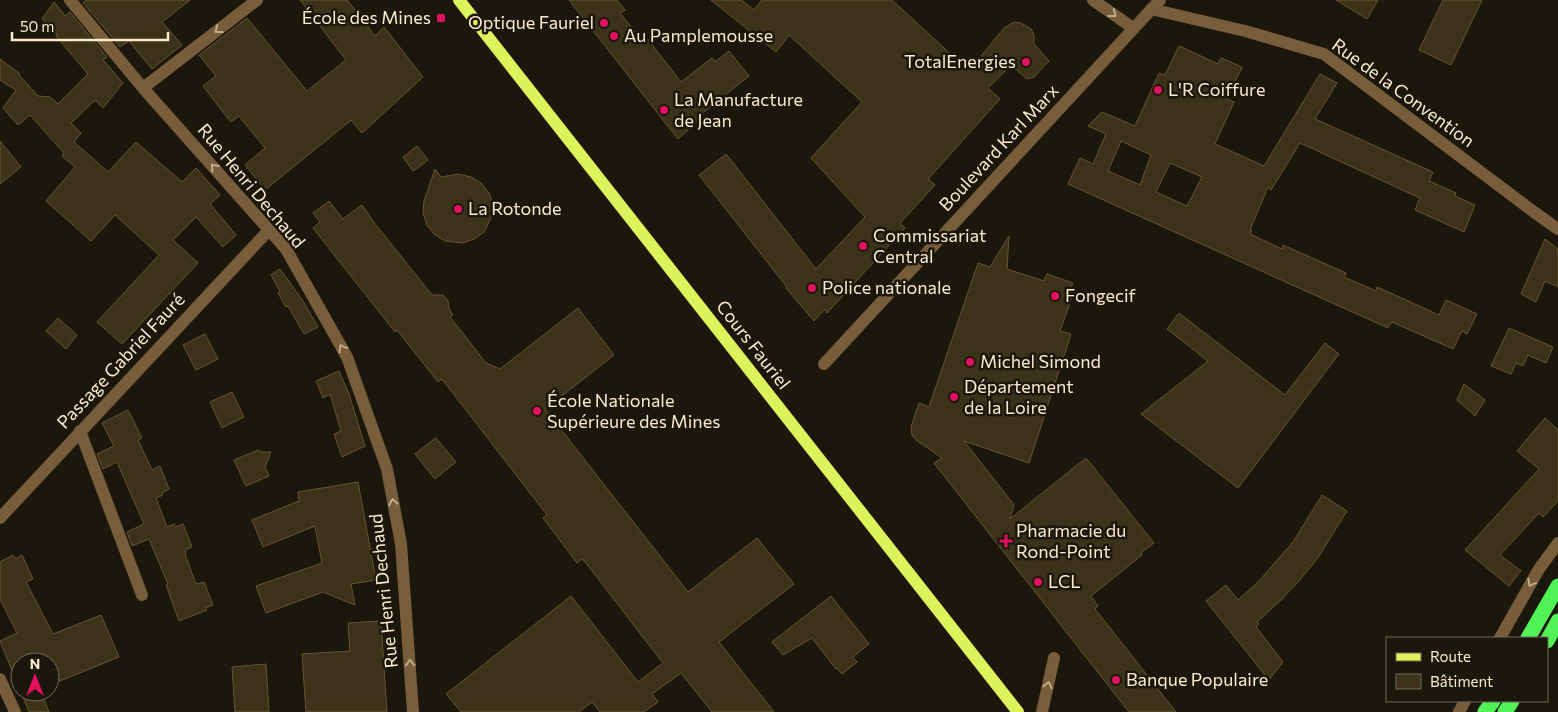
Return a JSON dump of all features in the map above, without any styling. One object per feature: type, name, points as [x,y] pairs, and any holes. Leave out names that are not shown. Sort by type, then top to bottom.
[{"type":"highway","points":[[1529,637],[1558,586]]},
{"type":"highway","points":[[1548,639],[1558,621]]},
{"type":"main road","name":"Cours Fauriel","points":[[459,0],[1018,712]]},
{"type":"street","name":"Rue Henri Dechaud","points":[[70,0],[143,88],[286,249],[347,357],[387,469],[401,544],[413,712]]},
{"type":"street","points":[[143,88],[257,0]]},
{"type":"street","points":[[1093,0],[1133,28]]},
{"type":"street","name":"Boulevard Karl Marx","points":[[824,364],[1155,5]]},
{"type":"street","name":"Rue de la Convention","points":[[1155,5],[1324,54],[1558,229]]},
{"type":"street","name":"Passage Gabriel Fauré","points":[[0,518],[269,230]]},
{"type":"street","points":[[80,431],[142,595]]},
{"type":"street","points":[[1501,637],[1539,570],[1558,543]]},
{"type":"street","points":[[1042,712],[1054,658]]},
{"type":"street","points":[[0,679],[15,712]]},
{"type":"building","points":[[86,0],[190,0],[162,22],[182,45],[152,69],[129,41],[120,47],[83,3]]},
{"type":"building","points":[[300,0],[347,0],[375,36],[384,27],[423,77],[362,133],[351,120],[265,190],[245,165],[265,148],[239,116],[231,122],[203,86],[216,76],[199,55],[247,18],[307,91],[346,60]]},
{"type":"building","points":[[569,0],[617,0],[625,10],[620,13],[642,40],[646,37],[681,82],[712,58],[715,62],[729,51],[749,76],[700,115],[702,117],[678,139]]},
{"type":"building","points":[[711,0],[741,0],[754,10],[762,0],[892,0],[969,71],[1004,28],[1014,22],[1021,23],[1031,29],[1034,35],[1034,44],[1049,61],[1034,77],[1027,79],[1011,65],[988,88],[1000,99],[928,179],[935,185],[900,223],[905,228],[827,313],[825,309],[814,321],[786,288],[699,175],[726,154],[816,269],[865,217],[811,158],[862,102],[789,35],[776,52]]},
{"type":"building","points":[[1336,0],[1378,0],[1367,19]]},
{"type":"building","points":[[1443,0],[1482,0],[1451,65],[1419,50]]},
{"type":"building","points":[[54,2],[65,16],[70,12],[107,57],[103,60],[123,83],[103,108],[95,100],[71,123],[81,133],[74,142],[108,172],[136,142],[182,182],[196,168],[220,195],[210,204],[236,235],[223,247],[196,217],[173,240],[198,263],[122,344],[97,322],[159,255],[115,215],[91,241],[46,201],[75,167],[62,156],[64,153],[30,115],[18,125],[3,108],[16,90],[0,80],[0,59],[20,74],[38,96],[50,97],[58,104],[88,74],[56,36],[57,34],[42,19]]},
{"type":"building","points":[[1179,46],[1218,64],[1221,58],[1242,67],[1227,99],[1234,102],[1215,144],[1264,166],[1320,74],[1337,83],[1315,119],[1433,172],[1429,181],[1456,193],[1455,196],[1475,205],[1464,232],[1415,210],[1420,198],[1300,143],[1271,190],[1268,187],[1250,234],[1282,249],[1283,245],[1346,273],[1344,277],[1376,291],[1377,287],[1439,315],[1446,300],[1477,314],[1467,334],[1462,331],[1453,349],[1392,322],[1388,328],[1068,184],[1080,158],[1093,164],[1106,134],[1088,126],[1102,112],[1135,126],[1159,73],[1165,75]],"holes":[[[1121,141],[1151,155],[1140,185],[1108,171]],[[1170,163],[1202,177],[1187,206],[1156,192]]]},
{"type":"building","points":[[0,141],[21,167],[0,184]]},
{"type":"building","points":[[417,146],[428,160],[413,171],[403,157]]},
{"type":"building","name":"La Rotonde","points":[[435,169],[441,177],[459,174],[471,177],[481,183],[489,193],[493,204],[492,216],[484,232],[474,239],[463,243],[445,241],[434,234],[427,225],[423,213],[424,201]]},
{"type":"building","points":[[329,201],[343,219],[362,205],[432,295],[443,295],[448,301],[449,309],[453,315],[450,317],[486,363],[500,369],[578,308],[614,355],[545,409],[688,592],[757,538],[794,584],[719,642],[774,712],[712,712],[681,673],[652,694],[658,702],[644,712],[600,712],[592,702],[579,712],[461,712],[446,694],[571,596],[638,682],[663,663],[586,563],[582,559],[577,563],[543,518],[547,515],[442,379],[438,382],[397,330],[395,332],[313,228],[320,222],[313,213]]},
{"type":"building","points":[[1009,236],[1007,269],[1044,281],[1047,274],[1073,283],[1069,292],[1073,294],[1060,331],[1071,334],[1029,463],[964,441],[1014,505],[1010,519],[1086,458],[1154,543],[1091,596],[1098,606],[1095,609],[1176,712],[1129,712],[934,463],[942,458],[916,440],[912,435],[911,427],[919,403],[929,407],[978,263],[990,267]]},
{"type":"building","points":[[1545,239],[1558,249],[1558,287],[1545,281],[1536,302],[1521,294]]},
{"type":"building","points":[[280,269],[303,301],[318,327],[304,334],[288,306],[286,307],[271,275]]},
{"type":"building","points":[[1179,313],[1285,395],[1325,343],[1339,354],[1238,488],[1141,414],[1208,361],[1167,329]]},
{"type":"building","points":[[58,318],[77,335],[66,349],[46,331]]},
{"type":"building","points":[[1509,328],[1553,347],[1546,363],[1528,355],[1523,366],[1516,363],[1511,374],[1491,366]]},
{"type":"building","points":[[205,334],[218,359],[196,370],[183,345]]},
{"type":"building","points":[[339,371],[349,394],[365,446],[342,457],[334,434],[341,431],[330,394],[323,398],[316,381]]},
{"type":"building","points":[[1464,384],[1485,400],[1475,416],[1457,400]]},
{"type":"building","points":[[232,392],[244,417],[222,428],[210,402]]},
{"type":"building","points":[[128,410],[142,438],[138,440],[152,470],[160,466],[169,489],[162,493],[163,495],[156,498],[167,527],[174,524],[176,527],[183,524],[192,547],[185,550],[185,554],[196,584],[204,582],[213,605],[205,608],[207,610],[179,621],[166,585],[168,584],[149,539],[132,546],[127,532],[144,524],[117,462],[103,469],[97,454],[114,446],[102,423]]},
{"type":"building","points":[[1545,418],[1558,430],[1558,501],[1543,517],[1539,513],[1500,555],[1521,571],[1509,586],[1465,550],[1539,469],[1517,451]]},
{"type":"building","points":[[436,438],[456,462],[435,479],[415,454]]},
{"type":"building","points":[[258,450],[261,452],[271,452],[265,467],[269,476],[246,486],[234,460]]},
{"type":"building","points":[[358,482],[376,580],[351,584],[355,605],[323,592],[266,613],[256,586],[322,563],[315,526],[263,547],[252,520],[299,501],[298,492]]},
{"type":"building","points":[[1322,495],[1347,511],[1317,559],[1280,601],[1257,622],[1259,624],[1256,627],[1283,662],[1269,680],[1206,601],[1226,585],[1238,600],[1259,581],[1293,542]]},
{"type":"building","points":[[13,555],[16,559],[22,555],[33,579],[26,582],[53,634],[101,615],[119,657],[60,681],[60,652],[10,652],[10,666],[0,641],[17,633],[0,599],[0,562]]},
{"type":"building","points":[[831,596],[869,644],[853,657],[857,662],[842,674],[812,638],[783,655],[772,642]]},
{"type":"building","points":[[381,621],[387,712],[306,712],[302,654],[350,651],[348,623]]},
{"type":"building","points":[[266,664],[269,712],[235,712],[232,667]]},
{"type":"building","points":[[25,702],[45,702],[49,712],[29,712]]},
{"type":"place","name":"École des Mines","points":[[441,18]]},
{"type":"place","name":"Optique Fauriel","points":[[604,23]]},
{"type":"place","name":"Au Pamplemousse","points":[[614,36]]},
{"type":"place","name":"TotalEnergies","points":[[1026,62]]},
{"type":"place","name":"L'R Coiffure","points":[[1158,90]]},
{"type":"place","name":"La Manufacture de Jean","points":[[664,110]]},
{"type":"place","name":"La Rotonde","points":[[458,209]]},
{"type":"place","name":"Commissariat Central","points":[[863,246]]},
{"type":"place","name":"Police nationale","points":[[812,288]]},
{"type":"place","name":"Fongecif","points":[[1055,296]]},
{"type":"place","name":"Michel Simond","points":[[970,362]]},
{"type":"place","name":"Département de la Loire","points":[[954,397]]},
{"type":"place","name":"École Nationale Supérieure des Mines","points":[[537,411]]},
{"type":"place","name":"Pharmacie du Rond-Point","points":[[1006,541]]},
{"type":"place","name":"LCL","points":[[1038,582]]},
{"type":"place","name":"Banque Populaire","points":[[1116,680]]}]
